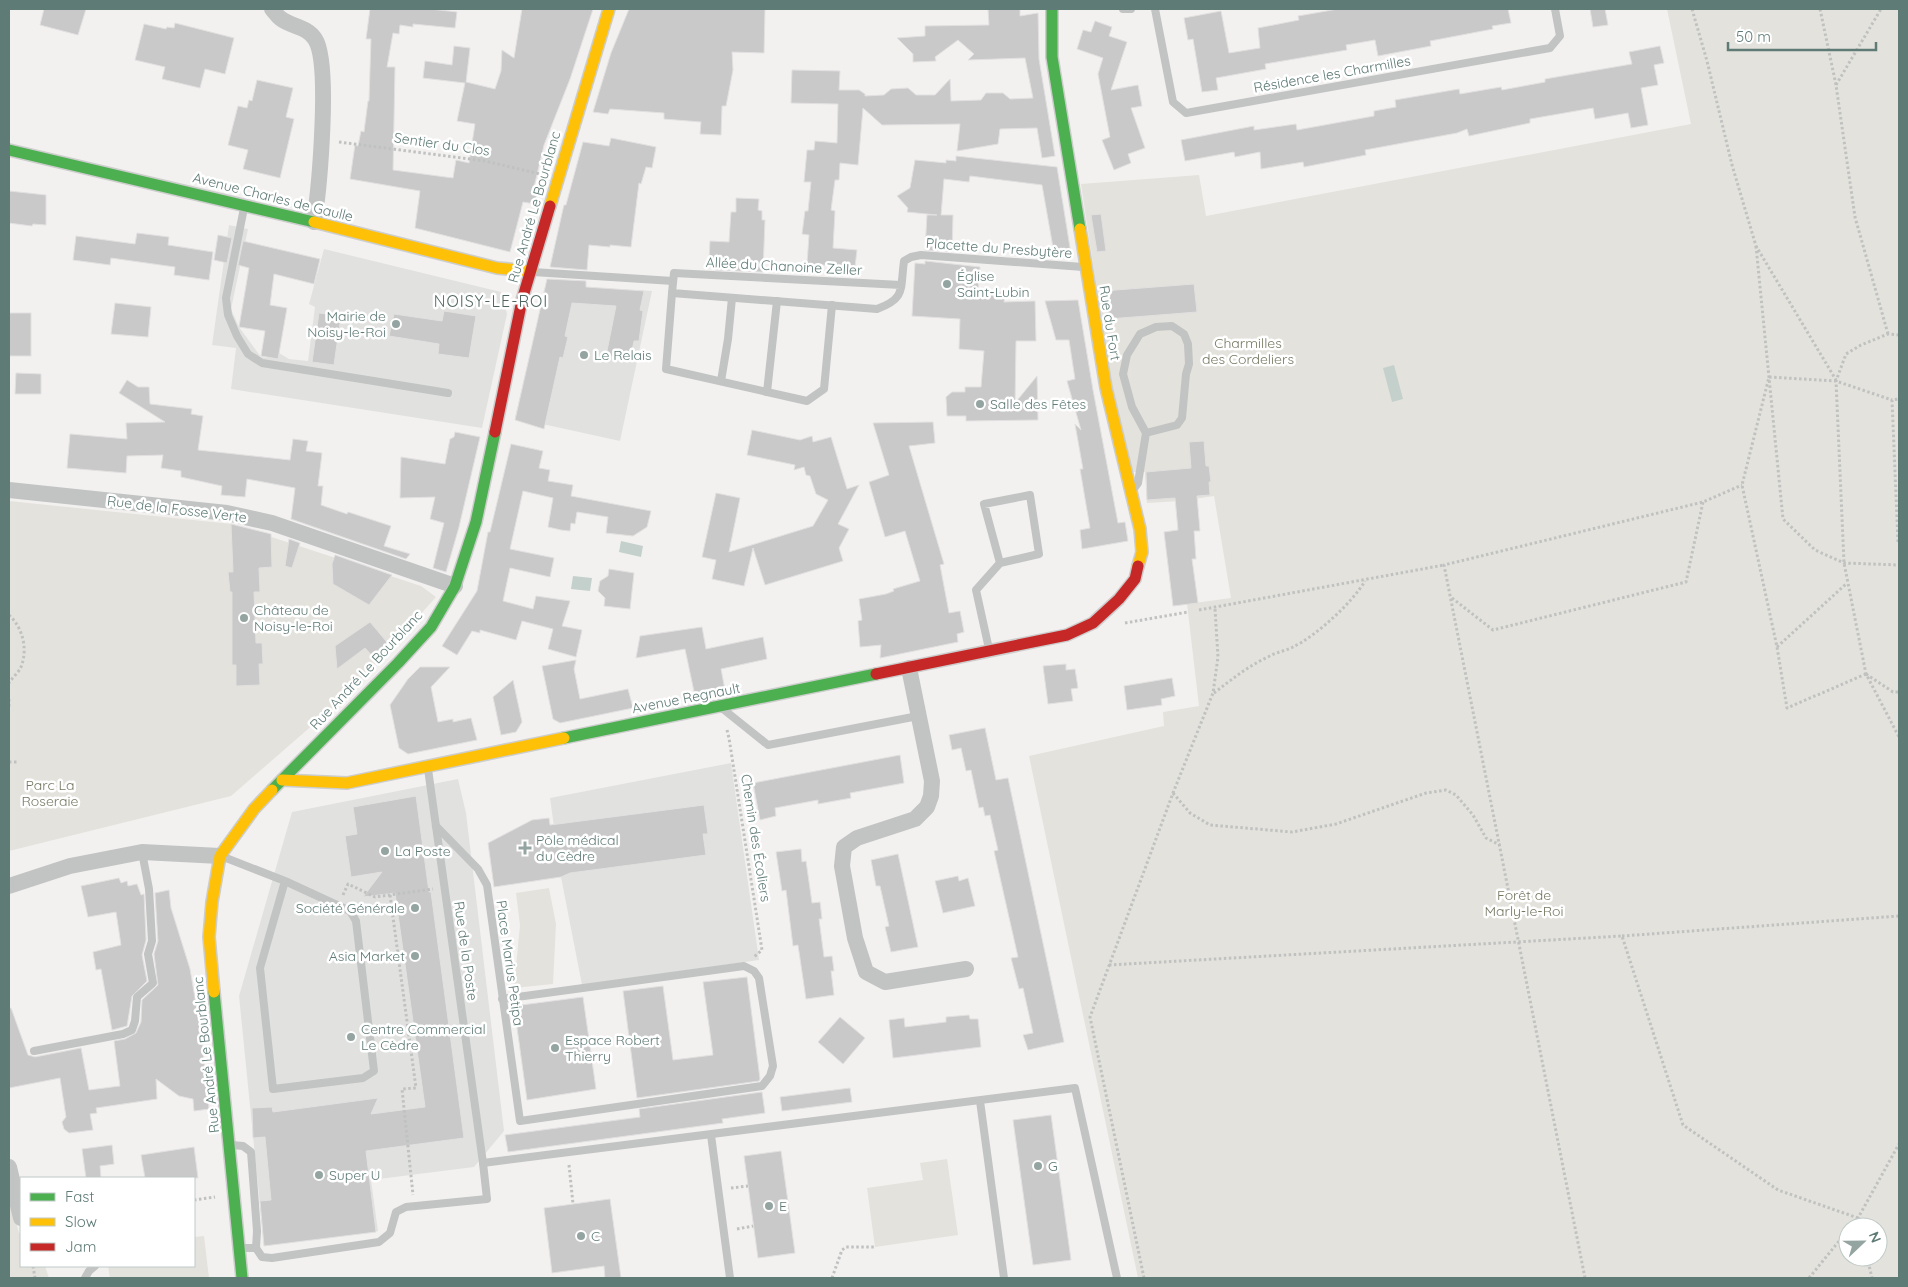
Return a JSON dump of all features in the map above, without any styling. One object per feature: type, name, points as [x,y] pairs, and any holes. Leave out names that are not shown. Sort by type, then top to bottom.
[{"type":"street","points":[[272,9],[280,18],[308,31],[316,40],[320,54],[323,97],[314,222]]},
{"type":"street","name":"Rue André Le Bourblanc","points":[[242,1278],[209,937],[212,902],[220,856],[254,809],[398,664],[431,627],[455,586],[476,522],[522,300],[609,9]]},
{"type":"street","name":"Rue du Fort","points":[[1052,9],[1052,57],[1106,388],[1140,529],[1142,552],[1134,579],[1119,599],[1093,623]]},
{"type":"street","name":"Avenue Charles de Gaulle","points":[[9,150],[314,222],[497,268],[531,271]]},
{"type":"street","name":"Rue de la Fosse Verte","points":[[9,490],[227,513],[272,523],[455,586]]},
{"type":"street","name":"Avenue Regnault","points":[[282,780],[347,784],[479,755],[1067,635],[1093,623]]},
{"type":"street","points":[[909,668],[932,781],[931,796],[927,807],[915,819],[857,838],[844,848],[842,866],[855,938],[866,972],[885,982],[966,969]]},
{"type":"street","points":[[9,886],[70,866],[142,852],[220,856]]},
{"type":"street","points":[[9,1167],[20,1214]]},
{"type":"lane","points":[[1123,9],[1131,9]]},
{"type":"lane","name":"Résidence les Charmilles","points":[[1154,9],[1173,102],[1186,113],[1550,48],[1560,36],[1555,9]]},
{"type":"lane","points":[[245,206],[226,298],[228,315],[237,336],[248,354],[262,363],[448,393]]},
{"type":"lane","name":"Placette du Presbytère","points":[[900,284],[904,261],[910,257],[921,255],[1086,267]]},
{"type":"lane","points":[[531,271],[673,281],[666,369],[807,401],[824,389],[832,305]]},
{"type":"lane","name":"Allée du Chanoine Zeller","points":[[673,281],[674,273],[900,284]]},
{"type":"lane","points":[[672,294],[877,309],[892,303],[899,297],[900,284]]},
{"type":"lane","points":[[721,381],[732,298]]},
{"type":"lane","points":[[767,392],[777,301]]},
{"type":"lane","points":[[1131,492],[1138,483],[1146,433],[1132,407],[1123,374],[1127,355],[1140,334],[1156,326],[1172,326],[1184,334],[1188,344],[1189,364],[1186,374],[1182,418],[1177,425],[1146,433]]},
{"type":"lane","points":[[989,651],[976,590],[1000,563],[1039,554],[1030,495],[984,504],[1000,563]]},
{"type":"lane","points":[[719,707],[768,745],[918,716]]},
{"type":"lane","name":"Rue de la Poste","points":[[414,1205],[487,1199],[428,767]]},
{"type":"lane","name":"Place Marius Petipa","points":[[436,826],[478,869],[487,885],[520,1121],[762,1086],[770,1076],[773,1066],[759,978],[754,971],[744,966]]},
{"type":"lane","points":[[34,1051],[123,1034],[132,1030],[135,1021],[136,997],[153,983],[148,954],[152,941],[149,889],[142,852]]},
{"type":"lane","points":[[220,856],[284,881],[350,911],[356,921],[374,1071],[362,1078],[274,1089],[260,968],[284,881]]},
{"type":"lane","points":[[502,999],[744,966]]},
{"type":"lane","points":[[483,1163],[1075,1088],[1117,1278]]},
{"type":"lane","points":[[980,1101],[1004,1278]]},
{"type":"lane","points":[[711,1134],[730,1278]]},
{"type":"lane","points":[[230,1144],[243,1146],[251,1152],[257,1231],[256,1248],[262,1256],[272,1258],[379,1242],[390,1233],[396,1212],[414,1205]]},
{"type":"lane","points":[[239,1248],[256,1248]]},
{"type":"lane","points":[[85,1278],[89,1271],[95,1267]]},
{"type":"path","points":[[1692,9],[1707,61],[1732,165],[1756,246],[1783,519],[1815,550],[1844,563],[1899,565]]},
{"type":"path","points":[[1820,9],[1836,85],[1855,217],[1888,334]]},
{"type":"path","points":[[1836,85],[1882,9]]},
{"type":"path","name":"Sentier du Clos","points":[[321,142],[347,141],[485,161],[558,178]]},
{"type":"path","points":[[1756,246],[1836,381]]},
{"type":"path","points":[[1899,335],[1888,334],[1860,344],[1846,354],[1836,381],[1844,563],[1847,583],[1866,674],[1899,737]]},
{"type":"path","points":[[1769,377],[1836,381],[1892,400],[1899,399]]},
{"type":"path","points":[[1769,377],[1742,485],[1777,647],[1787,708],[1866,674]]},
{"type":"path","points":[[1892,400],[1899,549]]},
{"type":"path","points":[[1199,610],[1444,565],[1703,502],[1742,485]]},
{"type":"path","points":[[1451,598],[1492,630],[1686,582],[1703,502]]},
{"type":"path","points":[[1444,565],[1585,1278]]},
{"type":"path","points":[[1213,693],[1268,656],[1293,647],[1311,636],[1357,594],[1366,580]]},
{"type":"path","points":[[1777,647],[1847,583]]},
{"type":"path","points":[[1144,1278],[1090,1017],[1172,792],[1213,693],[1218,658],[1215,608]]},
{"type":"path","points":[[1121,623],[1188,612]]},
{"type":"path","points":[[9,615],[15,621],[25,643],[21,667],[9,683]]},
{"type":"path","points":[[1866,674],[1893,692],[1899,692]]},
{"type":"path","points":[[9,699],[9,709]]},
{"type":"path","name":"Chemin des Écoliers","points":[[719,707],[730,738],[762,950],[744,966]]},
{"type":"path","points":[[9,762],[18,762]]},
{"type":"path","points":[[1172,792],[1190,813],[1210,825],[1292,832],[1336,824],[1426,793],[1446,790],[1456,795],[1473,815],[1486,838],[1500,845]]},
{"type":"path","points":[[343,895],[348,884],[375,897],[430,889],[445,890]]},
{"type":"path","points":[[390,895],[416,1088],[402,1089],[414,1205]]},
{"type":"path","points":[[1110,965],[1622,936],[1899,916]]},
{"type":"path","points":[[1622,936],[1683,1125],[1778,1190],[1855,1217]]},
{"type":"path","points":[[1859,1217],[1899,1144]]},
{"type":"path","points":[[567,1152],[573,1204]]},
{"type":"path","points":[[195,1200],[218,1196]]},
{"type":"path","points":[[1809,1278],[1838,1242]]},
{"type":"path","points":[[832,1278],[842,1250],[846,1247],[875,1247]]},
{"type":"shaded area","points":[[229,225],[248,229],[231,309],[239,327],[261,357],[278,359],[279,353],[289,359],[308,361],[315,307],[309,304],[324,249],[501,292],[507,314],[482,428],[231,389],[236,348],[212,345]]},
{"type":"shaded area","name":"Le Relais","points":[[546,285],[652,291],[620,441],[515,418]]},
{"type":"shaded area","points":[[1394,365],[1403,399],[1392,402],[1383,368]]},
{"type":"shaded area","points":[[621,541],[643,546],[641,557],[619,552]]},
{"type":"shaded area","points":[[573,576],[592,578],[590,591],[571,589]]},
{"type":"shaded area","points":[[731,763],[759,960],[582,985],[561,877],[550,798]]},
{"type":"shaded area","points":[[458,779],[466,813],[504,1131],[474,1167],[371,1180],[378,1231],[264,1246],[239,996],[292,812]]},
{"type":"green space","name":"Forêt de Marly-le-Roi","points":[[1667,9],[1899,9],[1899,1278],[1138,1278],[1029,756],[1164,726],[1163,712],[1199,706],[1187,604],[1231,598],[1214,496],[1147,503],[1145,472],[1132,472],[1112,391],[1081,184],[1199,175],[1206,216],[1691,124]]},
{"type":"green space","name":"Parc La Roseraie","points":[[9,501],[232,524],[421,586],[436,597],[338,703],[231,796],[9,851]]},
{"type":"green space","points":[[549,888],[556,924],[553,984],[514,988],[520,925],[516,893]]},
{"type":"green space","points":[[947,1159],[958,1235],[875,1247],[867,1188],[923,1180],[920,1163]]},
{"type":"green space","points":[[9,1196],[20,1233],[20,1267],[45,1267],[49,1278],[9,1278]]},
{"type":"green space","points":[[204,1236],[209,1278],[110,1278],[108,1267],[195,1267],[195,1237]]},
{"type":"building","points":[[44,9],[86,9],[78,35],[40,25]]},
{"type":"building","points":[[370,9],[430,9],[457,12],[455,28],[413,24],[413,27],[400,25],[399,34],[393,33],[387,67],[395,67],[393,170],[453,178],[456,160],[469,163],[475,124],[457,121],[465,83],[423,78],[425,61],[452,65],[454,46],[470,48],[466,82],[495,89],[501,71],[502,50],[514,58],[522,9],[593,9],[570,79],[544,145],[534,187],[539,188],[535,204],[523,202],[510,252],[415,228],[420,191],[350,179],[355,145],[358,146],[361,131],[364,132],[369,101],[371,39],[366,39]]},
{"type":"building","points":[[629,9],[765,9],[764,53],[732,52],[733,70],[726,106],[722,106],[721,135],[700,134],[701,122],[664,119],[664,113],[610,109],[608,114],[593,112],[611,53]]},
{"type":"building","points":[[988,9],[1020,9],[1020,16],[1038,13],[1039,59],[1055,156],[1042,158],[1037,128],[1000,129],[998,144],[957,151],[960,124],[882,125],[863,108],[858,165],[840,163],[839,180],[835,180],[831,210],[835,211],[833,248],[857,250],[855,267],[807,264],[809,235],[802,234],[805,211],[808,211],[811,182],[804,182],[807,150],[814,150],[815,141],[837,143],[838,104],[791,103],[792,70],[840,71],[839,90],[859,90],[865,96],[884,95],[891,89],[908,88],[916,95],[935,95],[950,79],[951,101],[981,100],[986,93],[1003,93],[1010,99],[1033,98],[1025,58],[968,60],[974,54],[958,40],[935,57],[936,61],[913,62],[913,54],[897,38],[925,36],[925,26],[989,25]]},
{"type":"building","points":[[1338,9],[1508,9],[1511,23],[1492,26],[1493,29],[1430,41],[1431,46],[1378,56],[1375,40],[1346,45],[1347,50],[1265,64],[1266,69],[1216,78],[1218,90],[1202,92],[1193,39],[1188,40],[1184,18],[1221,11],[1229,53],[1260,48],[1258,28],[1299,20],[1298,16]]},
{"type":"building","points":[[1590,9],[1605,9],[1608,25],[1593,27]]},
{"type":"building","points":[[1095,21],[1112,27],[1109,36],[1127,42],[1111,90],[1138,85],[1142,106],[1131,108],[1145,148],[1128,154],[1131,163],[1114,170],[1102,140],[1110,137],[1098,74],[1103,58],[1077,49],[1083,30],[1091,32]]},
{"type":"building","points":[[175,23],[234,38],[225,74],[205,69],[200,88],[162,79],[165,67],[135,60],[144,24],[166,29],[167,27],[174,28]]},
{"type":"building","points":[[1660,46],[1664,63],[1654,65],[1658,85],[1641,88],[1648,125],[1631,128],[1628,113],[1595,119],[1593,108],[1530,119],[1530,123],[1469,136],[1467,129],[1457,133],[1365,150],[1366,155],[1304,167],[1303,162],[1261,169],[1260,152],[1235,157],[1234,152],[1185,161],[1181,140],[1254,126],[1254,130],[1296,124],[1297,130],[1374,116],[1374,111],[1396,107],[1395,100],[1459,89],[1460,94],[1501,87],[1502,90],[1545,82],[1545,79],[1632,64],[1629,52]]},
{"type":"building","points":[[257,80],[293,88],[286,117],[294,119],[280,178],[243,169],[248,150],[228,145],[238,106],[247,108],[249,100],[252,101]]},
{"type":"building","points":[[611,138],[656,147],[652,168],[646,167],[641,184],[639,183],[631,247],[589,245],[587,270],[550,267],[564,205],[566,205],[583,142],[609,146]]},
{"type":"building","points":[[956,156],[1057,167],[1071,254],[1054,253],[1042,185],[970,176],[969,182],[944,179],[941,215],[953,215],[952,252],[925,250],[927,215],[937,215],[907,212],[908,208],[897,196],[910,188],[915,160],[946,163],[946,160],[956,161]]},
{"type":"building","points":[[9,191],[46,195],[46,225],[33,224],[32,226],[9,223]]},
{"type":"building","points":[[736,198],[759,199],[758,210],[762,211],[762,220],[765,220],[763,272],[715,270],[715,259],[709,259],[710,241],[729,242],[731,212],[736,212]]},
{"type":"building","points":[[1101,214],[1106,251],[1097,252],[1091,215]]},
{"type":"building","points":[[137,233],[169,237],[168,245],[213,252],[209,280],[174,275],[175,267],[111,258],[110,265],[73,260],[76,236],[135,244]]},
{"type":"building","points":[[218,235],[232,238],[227,263],[214,260]]},
{"type":"building","points":[[243,241],[320,259],[314,284],[274,274],[270,305],[287,308],[278,359],[261,356],[265,331],[239,327],[249,268],[238,265]]},
{"type":"building","points":[[925,261],[980,267],[978,292],[1005,292],[1004,302],[1035,301],[1036,341],[1016,341],[1015,403],[1037,376],[1038,420],[966,421],[966,416],[947,416],[946,397],[952,392],[965,392],[965,387],[981,387],[984,351],[959,349],[960,319],[912,316],[915,263],[925,264]]},
{"type":"building","points":[[547,279],[586,281],[586,287],[644,291],[640,310],[643,311],[639,341],[634,341],[630,360],[606,356],[616,306],[572,303],[565,336],[568,337],[563,358],[560,357],[544,429],[515,420]]},
{"type":"building","points":[[1194,284],[1197,312],[1108,319],[1103,291]]},
{"type":"building","points":[[1078,300],[1118,523],[1125,522],[1128,541],[1082,549],[1080,530],[1090,528],[1075,424],[1081,430],[1067,381],[1075,379],[1069,340],[1056,340],[1045,301]]},
{"type":"building","points":[[115,303],[151,307],[148,337],[111,334]]},
{"type":"building","points":[[444,311],[476,316],[469,358],[438,354],[439,344],[389,336],[394,314],[442,321]]},
{"type":"building","points":[[9,313],[31,313],[31,356],[9,356]]},
{"type":"building","points":[[319,313],[341,316],[334,365],[312,362]]},
{"type":"building","points":[[16,373],[41,374],[41,394],[15,394]]},
{"type":"building","points":[[127,380],[138,387],[149,387],[150,404],[192,409],[191,414],[203,416],[198,450],[290,460],[293,439],[308,441],[306,451],[322,453],[318,486],[323,486],[321,505],[391,526],[384,546],[410,554],[406,559],[291,519],[295,488],[247,479],[245,497],[221,495],[222,486],[181,477],[181,471],[161,468],[163,455],[127,456],[126,473],[67,468],[70,434],[127,439],[126,423],[165,422],[119,393]]},
{"type":"building","points":[[933,422],[935,443],[909,446],[944,564],[940,565],[949,613],[960,611],[964,632],[957,634],[958,642],[880,658],[881,645],[860,647],[858,621],[862,620],[859,599],[886,594],[894,591],[893,589],[920,581],[905,531],[885,537],[869,482],[889,475],[873,423]]},
{"type":"building","points":[[752,430],[800,440],[812,436],[813,442],[831,437],[847,489],[859,485],[838,524],[849,529],[839,548],[843,561],[765,585],[753,548],[744,586],[712,579],[716,560],[702,557],[716,493],[740,498],[729,552],[813,526],[828,500],[816,494],[810,476],[806,475],[804,467],[794,470],[795,465],[747,455]]},
{"type":"building","points":[[455,432],[480,437],[459,527],[446,572],[433,568],[444,523],[430,519],[435,497],[400,498],[401,457],[445,464],[450,439],[454,437]]},
{"type":"building","points":[[1204,441],[1206,466],[1209,466],[1211,482],[1209,482],[1210,495],[1197,496],[1200,531],[1194,531],[1196,559],[1192,559],[1198,603],[1173,606],[1164,532],[1178,530],[1175,498],[1147,500],[1146,472],[1191,468],[1189,442]]},
{"type":"building","points":[[511,444],[543,451],[539,468],[550,470],[548,481],[573,485],[571,496],[651,511],[647,527],[633,536],[606,533],[608,517],[577,512],[575,524],[571,523],[570,531],[561,530],[548,527],[553,498],[523,491],[510,549],[554,558],[550,577],[510,568],[503,601],[533,609],[536,596],[570,601],[562,626],[582,630],[576,657],[548,649],[553,629],[522,621],[516,640],[480,630],[480,633],[472,631],[457,655],[442,646],[477,591],[488,532],[490,532]]},
{"type":"building","name":"Château de Noisy-le-Roi","points":[[231,524],[271,534],[272,567],[259,568],[260,592],[254,592],[256,643],[262,643],[263,664],[259,664],[260,685],[236,686],[236,665],[232,665],[232,592],[230,592],[228,572],[233,572]]},
{"type":"building","points":[[289,539],[300,543],[292,568],[285,566]]},
{"type":"building","points":[[335,555],[392,575],[369,605],[333,584],[332,564]]},
{"type":"building","points":[[609,569],[634,573],[630,609],[604,606],[605,598],[598,591],[600,581],[608,576]]},
{"type":"building","points":[[370,622],[391,647],[377,661],[365,648],[337,669],[335,646]]},
{"type":"building","points":[[702,627],[706,649],[763,637],[767,659],[721,669],[725,690],[695,696],[685,649],[636,658],[640,636]]},
{"type":"building","points":[[576,660],[574,669],[580,699],[628,689],[633,708],[560,723],[553,719],[542,666]]},
{"type":"building","points":[[1066,664],[1066,670],[1075,669],[1078,688],[1071,689],[1073,701],[1048,704],[1043,666]]},
{"type":"building","points":[[420,667],[450,667],[431,687],[438,722],[453,719],[453,722],[471,718],[477,740],[408,754],[399,748],[390,705],[408,679]]},
{"type":"building","points":[[1172,678],[1175,696],[1161,699],[1162,705],[1127,710],[1124,686]]},
{"type":"building","points":[[513,680],[522,722],[516,732],[501,735],[493,697]]},
{"type":"building","points":[[985,728],[996,780],[1008,778],[1064,1042],[1028,1050],[1023,1035],[1033,1033],[1023,988],[1019,989],[1011,958],[1018,957],[994,851],[998,850],[990,815],[985,816],[983,807],[979,808],[971,770],[966,771],[961,748],[952,750],[949,735]]},
{"type":"building","points":[[900,755],[904,783],[850,793],[851,798],[818,804],[818,800],[775,808],[776,816],[760,820],[753,783]]},
{"type":"building","points":[[416,796],[429,892],[431,892],[464,1138],[366,1151],[376,1232],[264,1246],[260,1201],[271,1200],[265,1137],[253,1138],[252,1108],[272,1107],[273,1112],[378,1098],[371,1114],[425,1107],[395,893],[363,897],[382,872],[351,877],[345,836],[357,834],[353,807]]},
{"type":"building","points":[[704,805],[708,834],[703,834],[706,855],[570,873],[561,877],[494,887],[488,843],[532,820],[549,818],[550,825]]},
{"type":"building","points":[[801,849],[802,862],[806,861],[812,903],[820,902],[822,919],[819,919],[824,957],[832,956],[834,971],[831,971],[834,995],[806,999],[798,945],[793,946],[786,890],[782,891],[776,852]]},
{"type":"building","points":[[898,854],[918,947],[891,952],[885,927],[889,926],[880,886],[876,886],[871,860]]},
{"type":"building","points":[[958,876],[959,881],[968,878],[975,906],[943,913],[935,881]]},
{"type":"building","points":[[119,878],[121,883],[127,881],[128,886],[137,884],[141,895],[144,894],[146,940],[142,955],[147,981],[132,996],[127,1026],[112,1030],[101,969],[96,970],[93,952],[121,945],[116,912],[88,917],[81,886]]},
{"type":"building","points":[[169,890],[171,908],[190,969],[201,1033],[209,1109],[194,1111],[193,1099],[179,1096],[156,1079],[157,1099],[96,1108],[97,1113],[90,1114],[93,1130],[69,1133],[64,1129],[62,1122],[66,1117],[60,1078],[9,1088],[9,1008],[11,1008],[28,1055],[35,1057],[81,1048],[89,1090],[120,1086],[114,1041],[125,1039],[136,1033],[141,1022],[142,1000],[158,985],[154,954],[158,941],[155,893]]},
{"type":"building","points":[[747,977],[759,1081],[637,1098],[623,991],[663,986],[673,1060],[713,1055],[703,982]]},
{"type":"building","name":"Espace Robert Thierry","points":[[583,997],[596,1089],[527,1100],[514,1006]]},
{"type":"building","points":[[969,1015],[970,1019],[978,1019],[981,1047],[893,1058],[889,1020],[904,1018],[905,1027],[946,1022],[946,1017]]},
{"type":"building","points":[[840,1017],[865,1038],[843,1064],[818,1042]]},
{"type":"building","points":[[850,1088],[852,1102],[782,1111],[780,1097]]},
{"type":"building","points":[[762,1092],[765,1113],[722,1119],[723,1123],[508,1152],[505,1135],[640,1117],[639,1109]]},
{"type":"building","name":"G","points":[[1051,1115],[1071,1260],[1033,1265],[1013,1120]]},
{"type":"building","points":[[112,1145],[114,1164],[100,1166],[101,1177],[86,1177],[82,1149]]},
{"type":"building","points":[[194,1147],[198,1178],[145,1177],[141,1155]]},
{"type":"building","name":"E","points":[[781,1151],[795,1253],[758,1258],[744,1156]]},
{"type":"building","name":"C","points":[[610,1199],[621,1278],[605,1278],[604,1266],[552,1273],[544,1208]]},
{"type":"traffic: fast","points":[[1052,9],[1052,57],[1080,229]]},
{"type":"traffic: fast","points":[[9,150],[314,222]]},
{"type":"traffic: fast","points":[[272,790],[398,663],[431,627],[455,586],[476,522],[495,432]]},
{"type":"traffic: fast","points":[[564,738],[876,674]]},
{"type":"traffic: fast","points":[[214,992],[242,1278]]},
{"type":"traffic: slow","points":[[550,206],[609,9]]},
{"type":"traffic: slow","points":[[314,222],[497,268],[531,271]]},
{"type":"traffic: slow","points":[[1080,229],[1106,388],[1140,529],[1142,552],[1138,566]]},
{"type":"traffic: slow","points":[[282,780],[347,783],[564,738]]},
{"type":"traffic: slow","points":[[214,992],[209,937],[212,902],[220,856],[254,809],[272,790]]},
{"type":"traffic: jam","points":[[495,432],[522,300],[550,206]]},
{"type":"traffic: jam","points":[[876,674],[1067,635],[1093,623],[1119,599],[1135,579],[1138,566]]},
{"type":"place","name":"Église Saint-Lubin","points":[[947,284]]},
{"type":"place","name":"Mairie de Noisy-le-Roi","points":[[396,324]]},
{"type":"place","name":"Le Relais","points":[[584,355]]},
{"type":"place","name":"Salle des Fêtes","points":[[980,404]]},
{"type":"place","name":"Château de Noisy-le-Roi","points":[[244,618]]},
{"type":"place","name":"Pôle médical du Cèdre","points":[[525,848]]},
{"type":"place","name":"La Poste","points":[[385,851]]},
{"type":"place","name":"Société Générale","points":[[415,908]]},
{"type":"place","name":"Asia Market","points":[[415,956]]},
{"type":"place","name":"Centre Commercial Le Cèdre","points":[[351,1037]]},
{"type":"place","name":"Espace Robert Thierry","points":[[555,1048]]},
{"type":"place","name":"G","points":[[1038,1166]]},
{"type":"place","name":"Super U","points":[[319,1175]]},
{"type":"place","name":"E","points":[[769,1206]]},
{"type":"place","name":"C","points":[[581,1236]]},
{"type":"district","name":"NOISY-LE-ROI","points":[[491,301]]},
{"type":"park label","name":"Charmilles des Cordeliers","points":[[1248,352]]}]
